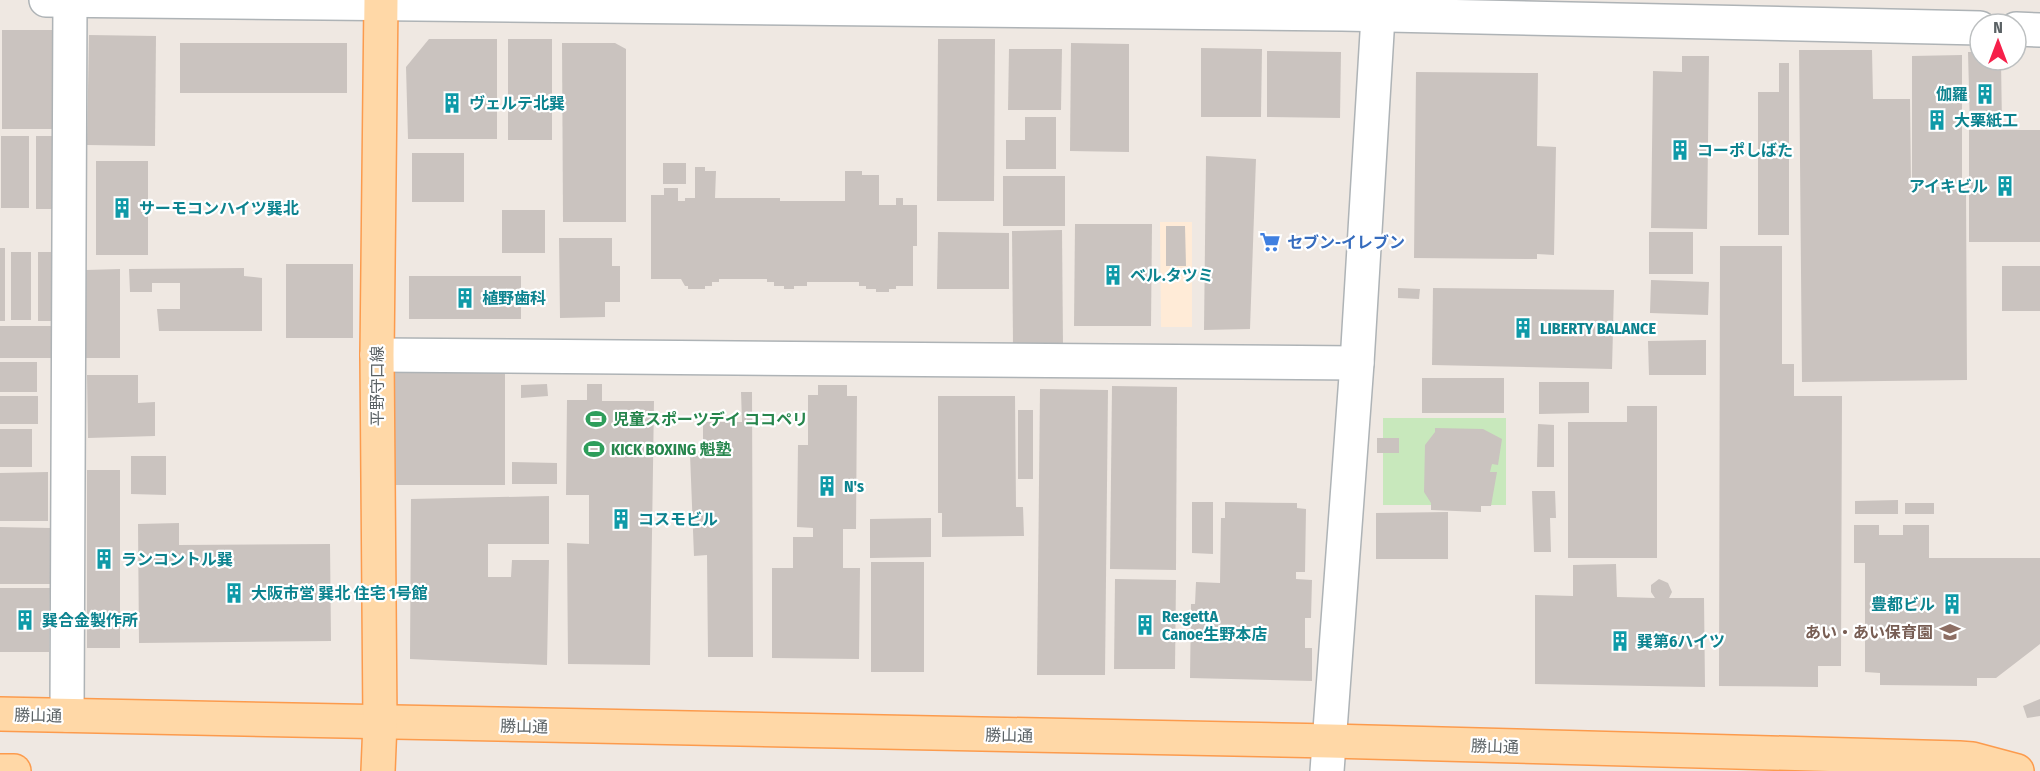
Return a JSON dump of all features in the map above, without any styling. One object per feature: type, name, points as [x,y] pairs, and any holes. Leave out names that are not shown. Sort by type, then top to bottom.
[{"type":"main road","name":"平野守口線","points":[[378,771],[380,723],[377,355],[381,2]]},
{"type":"main road","name":"勝山通","points":[[0,714],[380,723],[1329,756],[1959,758],[1972,759],[2017,771]]},
{"type":"main road","points":[[0,771],[15,771]]},
{"type":"street","points":[[46,0],[886,4],[1342,14],[1379,8],[1968,28]]},
{"type":"street","points":[[67,715],[70,0]]},
{"type":"street","points":[[1329,756],[1379,8]]},
{"type":"street","points":[[377,355],[1357,363]]},
{"type":"shaded area","points":[[1160,222],[1192,222],[1192,327],[1161,327]]},
{"type":"green space","points":[[1383,418],[1506,418],[1506,505],[1383,505]]},
{"type":"building","points":[[2,30],[54,30],[54,129],[2,129]]},
{"type":"building","points":[[89,35],[156,36],[155,146],[87,145]]},
{"type":"building","name":"ヴェルテ北巽","points":[[429,39],[497,39],[497,139],[408,139],[406,67]]},
{"type":"building","points":[[508,39],[552,39],[552,140],[508,140]]},
{"type":"building","points":[[938,39],[995,39],[994,201],[937,201]]},
{"type":"building","points":[[180,43],[347,43],[347,93],[180,93]]},
{"type":"building","points":[[562,43],[615,43],[626,49],[626,222],[563,222]]},
{"type":"building","points":[[1071,43],[1129,44],[1129,152],[1070,151]]},
{"type":"building","points":[[1201,48],[1262,49],[1261,117],[1201,117]]},
{"type":"building","points":[[1009,49],[1062,49],[1061,110],[1008,110]]},
{"type":"building","points":[[1799,50],[1872,50],[1873,99],[1910,99],[1911,187],[1966,187],[1967,380],[1802,382]]},
{"type":"building","points":[[1267,51],[1341,52],[1340,118],[1267,117]]},
{"type":"building","name":"大栗紙工","points":[[1962,55],[1962,184],[1912,184],[1912,56]]},
{"type":"building","name":"コーポしばた","points":[[1682,56],[1709,56],[1707,229],[1651,228],[1653,71],[1682,72]]},
{"type":"building","points":[[1779,63],[1789,63],[1789,235],[1758,235],[1758,92],[1779,92]]},
{"type":"building","points":[[1416,72],[1538,73],[1537,146],[1556,147],[1554,255],[1537,254],[1537,259],[1414,258]]},
{"type":"building","name":"伽羅","points":[[1969,72],[2001,72],[2002,127],[1970,128]]},
{"type":"building","points":[[1025,117],[1056,117],[1056,169],[1006,169],[1006,140],[1025,140]]},
{"type":"building","name":"アイキビル","points":[[1969,130],[2040,130],[2040,242],[1969,242]]},
{"type":"building","points":[[1,136],[29,136],[29,208],[1,208]]},
{"type":"building","points":[[36,136],[56,136],[56,209],[36,209]]},
{"type":"building","points":[[412,153],[464,153],[464,202],[412,202]]},
{"type":"building","points":[[1206,156],[1256,159],[1250,329],[1204,330]]},
{"type":"building","name":"サーモコンハイツ巽北","points":[[96,161],[148,161],[148,255],[96,255]]},
{"type":"building","points":[[663,163],[686,163],[686,184],[663,184]]},
{"type":"building","points":[[695,167],[705,167],[705,171],[716,171],[715,198],[780,198],[780,201],[845,201],[845,171],[862,171],[862,175],[879,175],[879,205],[896,205],[896,198],[903,198],[903,205],[917,205],[917,246],[913,246],[913,286],[896,286],[896,289],[889,289],[889,292],[876,292],[876,289],[859,286],[859,282],[807,282],[807,286],[784,289],[784,286],[774,286],[774,282],[767,282],[767,279],[719,279],[719,282],[712,282],[712,286],[705,286],[705,289],[688,289],[681,279],[651,279],[651,195],[664,195],[664,188],[678,188],[678,201],[695,198]]},
{"type":"building","points":[[1003,176],[1065,176],[1065,226],[1003,226]]},
{"type":"building","points":[[502,210],[545,210],[545,253],[502,253]]},
{"type":"building","name":"ベル.タツミ","points":[[1075,224],[1152,224],[1151,326],[1074,326]]},
{"type":"building","points":[[1166,226],[1185,226],[1186,266],[1166,266]]},
{"type":"building","points":[[1062,230],[1063,345],[1013,345],[1012,231]]},
{"type":"building","points":[[938,232],[1009,233],[1009,289],[937,289]]},
{"type":"building","points":[[1649,232],[1693,232],[1693,274],[1649,274]]},
{"type":"building","points":[[559,238],[612,238],[612,266],[620,266],[620,302],[605,302],[605,317],[560,318]]},
{"type":"building","points":[[1720,246],[1782,246],[1782,364],[1794,364],[1794,396],[1842,396],[1841,666],[1818,666],[1818,687],[1719,686]]},
{"type":"building","points":[[0,248],[5,248],[5,321],[0,321]]},
{"type":"building","points":[[11,252],[31,252],[31,320],[11,320]]},
{"type":"building","points":[[38,252],[56,252],[56,321],[38,321]]},
{"type":"building","points":[[286,264],[353,264],[353,338],[286,338]]},
{"type":"building","points":[[2002,266],[2040,266],[2040,311],[2002,311]]},
{"type":"building","points":[[244,268],[244,276],[262,278],[262,331],[159,331],[157,309],[180,309],[180,283],[152,283],[152,292],[130,292],[129,269]]},
{"type":"building","points":[[120,269],[120,358],[85,358],[86,270]]},
{"type":"building","name":"植野歯科","points":[[409,276],[521,276],[521,319],[409,319]]},
{"type":"building","points":[[1651,280],[1709,282],[1708,315],[1650,313]]},
{"type":"building","points":[[1398,288],[1420,289],[1419,299],[1398,298]]},
{"type":"building","name":"LIBERTY BALANCE","points":[[1433,288],[1614,290],[1612,369],[1432,365]]},
{"type":"building","points":[[0,326],[53,326],[53,358],[0,358]]},
{"type":"building","points":[[1706,340],[1706,375],[1649,375],[1648,341]]},
{"type":"building","points":[[0,362],[37,362],[37,392],[0,392]]},
{"type":"building","points":[[393,371],[505,371],[505,485],[393,485]]},
{"type":"building","points":[[87,375],[138,375],[138,403],[155,402],[155,436],[88,438]]},
{"type":"building","points":[[1422,378],[1504,378],[1504,413],[1422,413]]},
{"type":"building","points":[[1539,382],[1589,382],[1589,413],[1539,414]]},
{"type":"building","points":[[547,384],[548,396],[521,398],[521,385]]},
{"type":"building","name":"コスモビル","points":[[587,384],[602,384],[602,401],[654,401],[650,665],[568,664],[567,543],[589,544],[589,495],[566,495],[567,400],[587,400]]},
{"type":"building","name":"N's","points":[[818,385],[847,385],[847,396],[857,396],[856,529],[843,529],[843,568],[860,568],[859,659],[772,658],[772,568],[793,568],[793,537],[813,537],[813,528],[797,527],[798,445],[808,445],[808,395],[818,395]]},
{"type":"building","points":[[1112,386],[1177,387],[1176,570],[1110,569]]},
{"type":"building","points":[[1040,389],[1108,390],[1105,675],[1037,675]]},
{"type":"building","points":[[741,392],[752,392],[753,657],[708,657],[707,555],[694,556],[690,454],[703,454],[703,422],[742,422]]},
{"type":"building","points":[[0,396],[38,396],[38,424],[0,424]]},
{"type":"building","points":[[938,396],[1015,396],[1016,507],[1023,507],[1024,536],[942,537],[942,513],[938,513]]},
{"type":"building","points":[[1627,406],[1657,406],[1657,558],[1568,558],[1568,422],[1627,422]]},
{"type":"building","points":[[1018,410],[1033,410],[1033,479],[1018,479]]},
{"type":"building","points":[[1538,424],[1554,425],[1554,467],[1537,467]]},
{"type":"building","points":[[1435,428],[1483,429],[1502,439],[1498,465],[1492,464],[1490,472],[1497,472],[1491,506],[1481,506],[1481,512],[1431,510],[1431,503],[1424,492],[1425,445],[1435,432]]},
{"type":"building","points":[[0,429],[32,429],[32,467],[0,467]]},
{"type":"building","points":[[1377,438],[1399,438],[1399,453],[1377,453]]},
{"type":"building","points":[[131,456],[166,456],[166,495],[131,494]]},
{"type":"building","points":[[512,462],[557,463],[557,484],[512,484]]},
{"type":"building","name":"ランコントル巽","points":[[87,470],[120,470],[120,648],[87,648]]},
{"type":"building","points":[[48,472],[48,521],[0,521],[0,473]]},
{"type":"building","points":[[1532,491],[1555,491],[1556,518],[1550,518],[1551,552],[1534,552]]},
{"type":"building","points":[[549,496],[549,544],[488,544],[488,577],[511,577],[512,560],[549,560],[547,665],[410,659],[411,499]]},
{"type":"building","points":[[1898,500],[1898,514],[1855,514],[1855,501]]},
{"type":"building","points":[[1192,502],[1213,502],[1213,554],[1192,553]]},
{"type":"building","points":[[1225,502],[1297,503],[1297,508],[1306,509],[1305,572],[1296,572],[1296,579],[1312,580],[1311,618],[1305,618],[1305,648],[1312,648],[1312,681],[1190,678],[1191,604],[1195,604],[1196,582],[1220,583],[1221,518],[1225,518]]},
{"type":"building","points":[[1905,503],[1934,503],[1934,514],[1905,514]]},
{"type":"building","points":[[1448,512],[1448,559],[1376,559],[1376,513]]},
{"type":"building","points":[[931,518],[931,557],[870,558],[870,519]]},
{"type":"building","name":"大阪市営 巽北 住宅 1号館","points":[[179,523],[179,545],[330,544],[331,641],[139,643],[138,524]]},
{"type":"building","name":"豊都ビル","points":[[1854,525],[1879,525],[1879,535],[1903,535],[1903,525],[1929,525],[1929,558],[2040,558],[2040,644],[1996,678],[1977,678],[1977,686],[1880,685],[1880,673],[1865,672],[1865,563],[1854,563]]},
{"type":"building","points":[[0,527],[51,528],[51,584],[0,584]]},
{"type":"building","points":[[871,562],[924,562],[924,672],[871,672]]},
{"type":"building","name":"巽第6ハイツ","points":[[1616,564],[1617,597],[1655,598],[1651,592],[1651,585],[1659,579],[1668,583],[1672,592],[1669,598],[1704,598],[1705,687],[1535,684],[1535,595],[1573,596],[1573,565]]},
{"type":"building","name":"Re:gettA Canoe生野本店","points":[[1115,579],[1176,580],[1175,669],[1114,669]]},
{"type":"building","name":"巽合金製作所","points":[[0,588],[50,588],[49,652],[0,652]]},
{"type":"building","points":[[2040,699],[2040,716],[2027,718],[2023,706]]},
{"type":"place","name":"伽羅","points":[[1985,94]]},
{"type":"place","name":"ヴェルテ北巽","points":[[452,103]]},
{"type":"place","name":"大栗紙工","points":[[1937,120]]},
{"type":"place","name":"コーポしばた","points":[[1680,150]]},
{"type":"place","name":"アイキビル","points":[[2005,186]]},
{"type":"place","name":"サーモコンハイツ巽北","points":[[122,208]]},
{"type":"place","name":"セブン-イレブン","points":[[1270,242]]},
{"type":"place","name":"ベル.タツミ","points":[[1113,275]]},
{"type":"place","name":"植野歯科","points":[[465,298]]},
{"type":"place","name":"LIBERTY BALANCE","points":[[1523,328]]},
{"type":"place","name":"児童スポーツデイ ココペリ","points":[[596,419]]},
{"type":"place","name":"KICK BOXING 魁塾","points":[[594,449]]},
{"type":"place","name":"N's","points":[[827,486]]},
{"type":"place","name":"コスモビル","points":[[621,519]]},
{"type":"place","name":"ランコントル巽","points":[[104,559]]},
{"type":"place","name":"大阪市営 巽北 住宅 1号館","points":[[234,593]]},
{"type":"place","name":"豊都ビル","points":[[1952,604]]},
{"type":"place","name":"巽合金製作所","points":[[25,620]]},
{"type":"place","name":"Re:gettA Canoe生野本店","points":[[1145,625]]},
{"type":"place","name":"あい・あい保育園","points":[[1950,632]]},
{"type":"place","name":"巽第6ハイツ","points":[[1620,641]]}]
